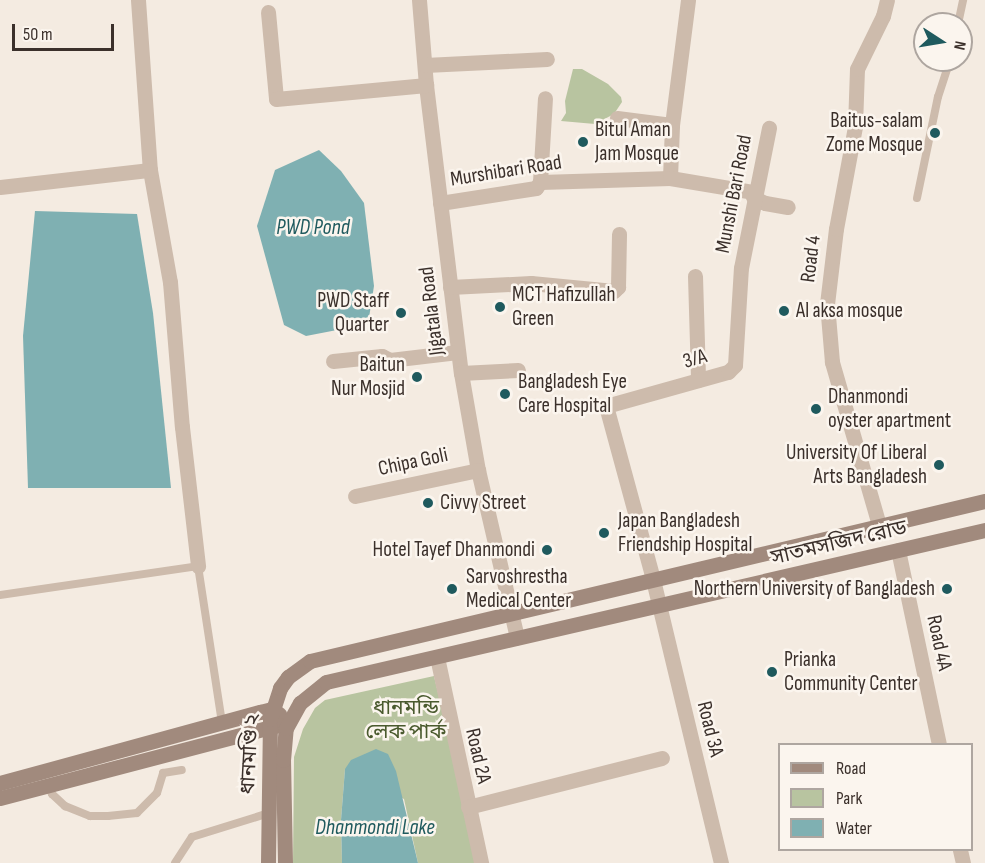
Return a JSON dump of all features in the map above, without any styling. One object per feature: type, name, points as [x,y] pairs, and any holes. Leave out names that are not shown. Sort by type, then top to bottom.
[{"type":"main road","name":"সাতমসজিদ রোড","points":[[310,661],[985,501]]},
{"type":"main road","name":"সাতমসজিদ রোড","points":[[317,687],[339,678],[985,530]]},
{"type":"main road","name":"ধানমণ্ডি ২","points":[[267,863],[269,728],[272,709],[280,688],[288,677],[310,661]]},
{"type":"main road","name":"ধানমণ্ডি ২","points":[[285,863],[283,760],[288,721],[300,703],[317,687]]},
{"type":"main road","points":[[0,798],[46,778],[272,709],[288,721]]},
{"type":"main road","points":[[0,783],[46,778],[269,728],[288,721]]},
{"type":"street","points":[[138,0],[150,170],[170,282],[182,427],[198,566]]},
{"type":"street","name":"Jigatala Road","points":[[418,0],[460,373],[478,470],[517,638]]},
{"type":"street","points":[[670,178],[672,125],[688,0]]},
{"type":"street","name":"Road 4","points":[[879,525],[832,362],[827,304],[836,229],[855,126],[857,69],[883,16],[886,0]]},
{"type":"street","points":[[268,12],[276,99],[426,85]]},
{"type":"street","points":[[424,65],[547,59]]},
{"type":"street","points":[[540,182],[545,98]]},
{"type":"street","points":[[617,118],[672,125]]},
{"type":"street","name":"Munshi Bari Road","points":[[741,268],[769,128]]},
{"type":"street","points":[[0,187],[150,170]]},
{"type":"street","name":"Murshibari Road","points":[[440,203],[536,188],[540,182],[670,178],[754,194],[765,203],[788,207]]},
{"type":"street","points":[[450,286],[531,282],[614,291],[618,287],[619,234]]},
{"type":"street","name":"3/A","points":[[606,406],[728,372],[735,365],[741,268]]},
{"type":"street","points":[[695,276],[698,380]]},
{"type":"street","points":[[333,361],[382,356],[390,360],[458,352]]},
{"type":"street","points":[[460,373],[518,370]]},
{"type":"street","name":"Road 3A","points":[[606,406],[653,579],[721,863]]},
{"type":"street","name":"Chipa Goli","points":[[356,496],[478,470]]},
{"type":"street","name":"Road 4A","points":[[898,550],[939,743]]},
{"type":"street","name":"Road 2A","points":[[436,657],[481,863]]},
{"type":"street","points":[[468,807],[662,758]]},
{"type":"lane","points":[[917,198],[938,97],[946,72]]},
{"type":"lane","points":[[0,595],[198,566],[222,723]]},
{"type":"lane","points":[[46,778],[52,794],[65,806],[90,816],[108,816],[137,813],[157,793],[163,773],[182,770]]},
{"type":"lane","points":[[175,863],[192,837],[269,813]]},
{"type":"green space","points":[[573,69],[582,69],[608,84],[621,97],[622,102],[614,114],[595,124],[561,121],[566,113],[565,101]]},
{"type":"green space","name":"ধানমন্ডি লেক পার্ক","points":[[434,676],[479,863],[418,863],[404,799],[345,769],[341,820],[342,863],[293,863],[294,757],[303,729],[315,708],[325,700]]},
{"type":"water","name":"PWD Pond","points":[[319,150],[341,171],[364,203],[374,286],[368,324],[306,336],[284,325],[257,226],[275,170]]},
{"type":"water","points":[[35,211],[137,214],[153,313],[171,488],[28,488],[23,336]]},
{"type":"water","name":"Dhanmondi Lake","points":[[376,749],[388,754],[396,771],[418,863],[342,863],[341,820],[345,769],[351,760]]},
{"type":"place","name":"Baitus-salam Zome Mosque","points":[[935,133]]},
{"type":"place","name":"Bitul Aman Jam Mosque","points":[[583,142]]},
{"type":"place","name":"MCT Hafizullah Green","points":[[500,307]]},
{"type":"place","name":"Al aksa mosque","points":[[784,311]]},
{"type":"place","name":"PWD Staff Quarter","points":[[401,313]]},
{"type":"place","name":"Baitun Nur Mosjid","points":[[417,377]]},
{"type":"place","name":"Bangladesh Eye Care Hospital","points":[[505,394]]},
{"type":"place","name":"Dhanmondi oyster apartment","points":[[816,409]]},
{"type":"place","name":"University Of Liberal Arts Bangladesh","points":[[939,465]]},
{"type":"place","name":"Civvy Street","points":[[428,503]]},
{"type":"place","name":"Japan Bangladesh Friendship Hospital","points":[[604,533]]},
{"type":"place","name":"Hotel Tayef Dhanmondi","points":[[547,550]]},
{"type":"place","name":"Sarvoshrestha Medical Center","points":[[452,589]]},
{"type":"place","name":"Northern University of Bangladesh","points":[[947,589]]},
{"type":"place","name":"Prianka Community Center","points":[[772,672]]}]
